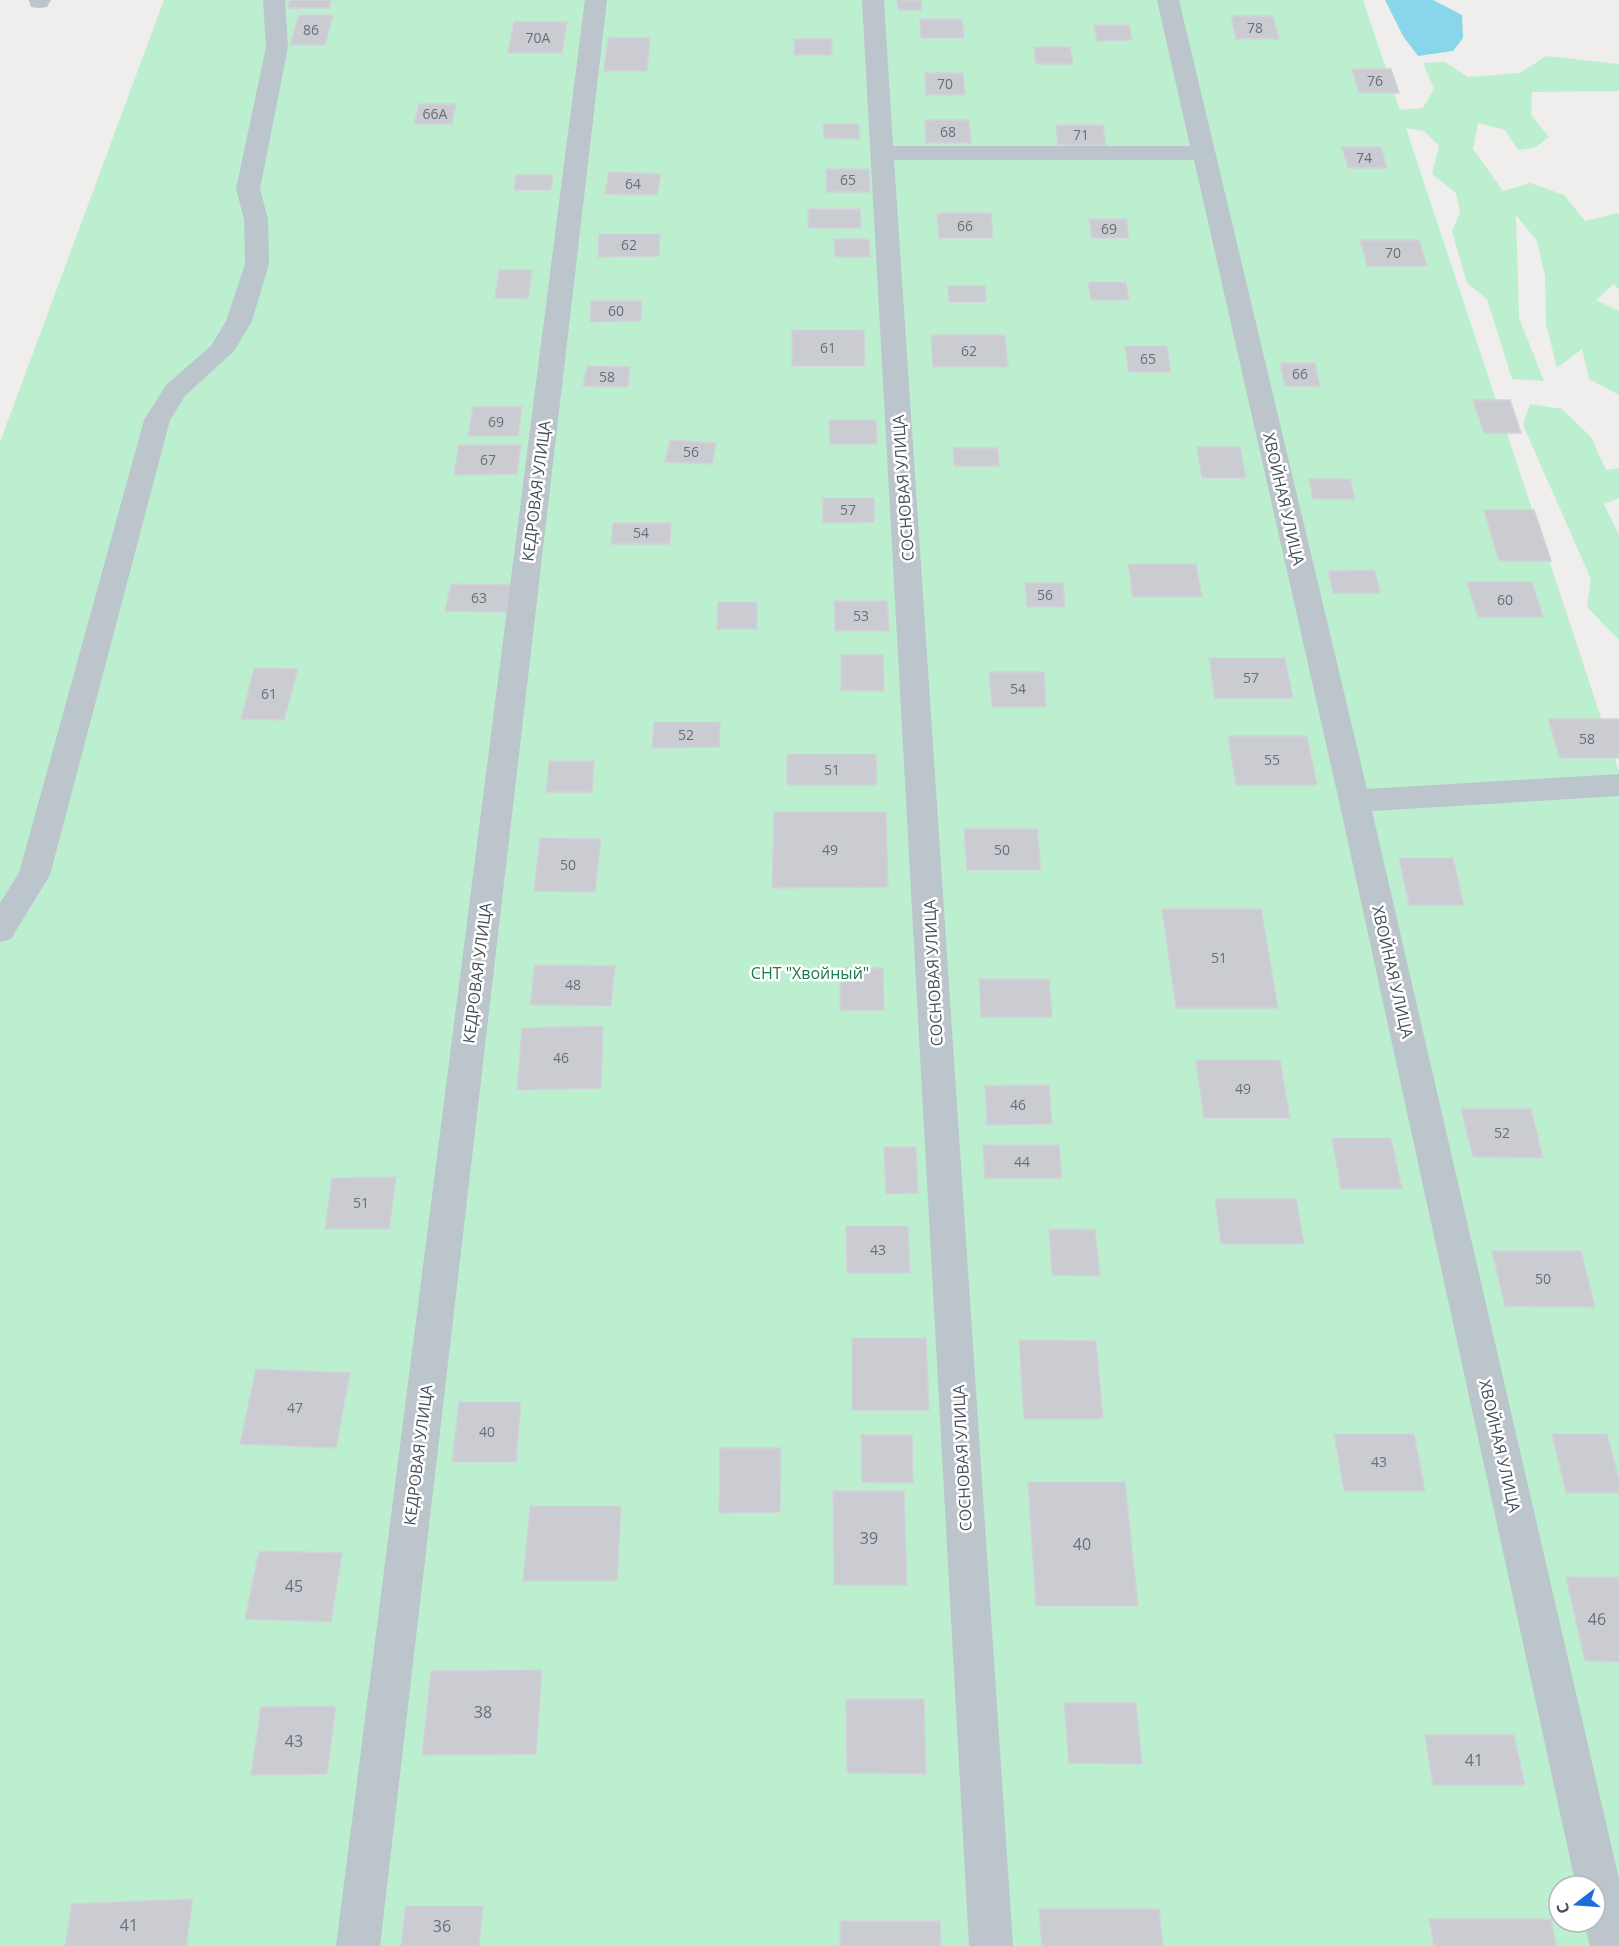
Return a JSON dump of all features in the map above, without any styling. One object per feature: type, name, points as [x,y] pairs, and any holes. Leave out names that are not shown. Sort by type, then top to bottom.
[{"type":"street","points":[[0,930],[34,875],[157,420],[174,391],[221,351],[239,321],[257,264],[256,219],[248,189],[277,47],[273,0]]},
{"type":"street","name":"КЕДРОВАЯ УЛИЦА","points":[[358,1946],[596,0]]},
{"type":"street","name":"СОСНОВАЯ УЛИЦА","points":[[873,0],[991,1946]]},
{"type":"street","name":"ХВОЙНАЯ УЛИЦА","points":[[1168,0],[1354,801],[1612,1946]]},
{"type":"street","points":[[882,153],[1203,153]]},
{"type":"street","points":[[1354,801],[1619,785]]},
{"type":"green space","name":"СНТ \"Хвойный\"","points":[[164,0],[1363,0],[1400,110],[1423,108],[1434,89],[1423,63],[1445,62],[1468,77],[1520,73],[1546,56],[1619,64],[1619,91],[1532,92],[1531,115],[1549,137],[1536,147],[1518,150],[1505,130],[1478,123],[1473,149],[1503,191],[1530,183],[1564,195],[1585,221],[1619,213],[1619,290],[1614,284],[1596,300],[1619,311],[1619,395],[1589,379],[1582,349],[1557,368],[1546,324],[1545,276],[1537,241],[1516,215],[1519,318],[1544,381],[1512,379],[1487,299],[1467,283],[1452,231],[1460,212],[1456,193],[1432,174],[1439,146],[1424,131],[1406,128],[1619,772],[1619,1946],[0,1946],[0,442]]},
{"type":"green space","points":[[1530,404],[1562,409],[1591,437],[1606,470],[1619,468],[1619,498],[1604,504],[1619,535],[1619,640],[1587,607],[1591,579],[1523,425]]},
{"type":"water","points":[[1385,0],[1433,0],[1462,15],[1463,38],[1453,51],[1418,56],[1403,36]]},
{"type":"building","points":[[290,0],[331,0],[329,8],[288,8]]},
{"type":"building","points":[[897,0],[921,0],[922,10],[898,10]]},
{"type":"building","points":[[299,15],[333,15],[325,45],[290,45]]},
{"type":"building","points":[[1231,16],[1273,16],[1279,39],[1236,39]]},
{"type":"building","points":[[920,19],[962,19],[964,38],[921,38]]},
{"type":"building","points":[[514,22],[567,22],[562,53],[508,53]]},
{"type":"building","points":[[1094,25],[1129,25],[1132,40],[1097,41]]},
{"type":"building","points":[[608,38],[650,38],[647,71],[604,71]]},
{"type":"building","points":[[794,39],[832,39],[832,55],[794,55]]},
{"type":"building","points":[[1034,47],[1070,47],[1073,64],[1036,64]]},
{"type":"building","points":[[1352,69],[1391,69],[1399,93],[1359,93]]},
{"type":"building","points":[[925,73],[963,73],[965,95],[926,95]]},
{"type":"building","points":[[419,104],[456,104],[452,124],[414,124]]},
{"type":"building","points":[[925,120],[969,120],[971,143],[926,143]]},
{"type":"building","points":[[823,124],[859,124],[859,139],[824,138]]},
{"type":"building","points":[[1056,125],[1103,125],[1106,145],[1058,145]]},
{"type":"building","points":[[1342,147],[1381,147],[1387,168],[1348,168]]},
{"type":"building","points":[[826,169],[869,169],[870,192],[826,192]]},
{"type":"building","points":[[609,172],[661,174],[657,195],[605,194]]},
{"type":"building","points":[[516,175],[553,175],[551,190],[514,190]]},
{"type":"building","points":[[808,209],[860,209],[861,228],[808,228]]},
{"type":"building","points":[[937,213],[991,213],[993,238],[939,238]]},
{"type":"building","points":[[1089,219],[1126,219],[1129,238],[1092,238]]},
{"type":"building","points":[[599,234],[660,234],[659,256],[598,257]]},
{"type":"building","points":[[834,239],[869,239],[870,257],[835,257]]},
{"type":"building","points":[[1360,240],[1419,240],[1427,266],[1367,266]]},
{"type":"building","points":[[499,270],[532,270],[528,298],[495,298]]},
{"type":"building","points":[[1088,282],[1126,282],[1129,300],[1091,300]]},
{"type":"building","points":[[948,286],[985,286],[986,302],[949,302]]},
{"type":"building","points":[[591,301],[642,301],[641,321],[590,322]]},
{"type":"building","points":[[792,330],[864,330],[865,366],[792,366]]},
{"type":"building","points":[[931,335],[1005,335],[1008,367],[933,367]]},
{"type":"building","points":[[1125,346],[1167,346],[1171,372],[1129,372]]},
{"type":"building","points":[[1280,363],[1315,363],[1320,386],[1285,386]]},
{"type":"building","points":[[587,366],[630,367],[628,387],[583,386]]},
{"type":"building","points":[[1473,400],[1510,400],[1521,433],[1484,433]]},
{"type":"building","points":[[473,407],[522,407],[518,436],[468,436]]},
{"type":"building","points":[[829,420],[876,420],[877,444],[830,444]]},
{"type":"building","points":[[670,440],[716,443],[712,464],[665,462]]},
{"type":"building","points":[[459,445],[521,445],[517,474],[454,475]]},
{"type":"building","points":[[1197,447],[1240,447],[1246,478],[1202,478]]},
{"type":"building","points":[[953,448],[998,448],[999,466],[954,466]]},
{"type":"building","points":[[1309,479],[1350,479],[1355,499],[1313,499]]},
{"type":"building","points":[[823,498],[874,498],[874,522],[823,523]]},
{"type":"building","points":[[1484,510],[1534,510],[1551,561],[1499,561]]},
{"type":"building","points":[[613,523],[671,523],[670,544],[611,544]]},
{"type":"building","points":[[1128,564],[1196,564],[1202,597],[1133,597]]},
{"type":"building","points":[[1375,570],[1380,593],[1333,593],[1328,571]]},
{"type":"building","points":[[1467,582],[1532,582],[1543,617],[1478,617]]},
{"type":"building","points":[[1025,583],[1063,583],[1065,607],[1027,607]]},
{"type":"building","points":[[451,584],[513,585],[508,612],[445,611]]},
{"type":"building","points":[[834,601],[887,601],[889,631],[835,631]]},
{"type":"building","points":[[718,602],[757,602],[757,629],[717,629]]},
{"type":"building","points":[[841,655],[883,655],[884,691],[841,690]]},
{"type":"building","points":[[1209,658],[1285,658],[1293,698],[1215,698]]},
{"type":"building","points":[[254,668],[298,669],[284,720],[241,719]]},
{"type":"building","points":[[989,672],[1044,672],[1046,707],[992,707]]},
{"type":"building","points":[[1548,719],[1619,719],[1619,758],[1560,758]]},
{"type":"building","points":[[654,722],[720,722],[719,747],[652,748]]},
{"type":"building","points":[[1228,736],[1307,736],[1317,785],[1236,785]]},
{"type":"building","points":[[787,754],[876,754],[877,785],[787,785]]},
{"type":"building","points":[[549,761],[594,761],[592,792],[546,792]]},
{"type":"building","points":[[774,812],[886,812],[888,887],[772,888]]},
{"type":"building","points":[[964,829],[1037,829],[1041,870],[967,870]]},
{"type":"building","points":[[540,838],[601,839],[595,892],[534,891]]},
{"type":"building","points":[[1399,858],[1453,858],[1464,905],[1409,905]]},
{"type":"building","points":[[1162,909],[1261,909],[1278,1008],[1176,1008]]},
{"type":"building","points":[[535,965],[615,966],[611,1006],[530,1005]]},
{"type":"building","points":[[840,968],[883,968],[884,1010],[840,1010]]},
{"type":"building","points":[[979,979],[1049,979],[1052,1017],[981,1017]]},
{"type":"building","points":[[603,1026],[601,1088],[517,1090],[522,1028]]},
{"type":"building","points":[[1196,1060],[1280,1060],[1290,1118],[1204,1118]]},
{"type":"building","points":[[1049,1085],[1052,1124],[987,1125],[985,1086]]},
{"type":"building","points":[[1461,1109],[1531,1109],[1543,1158],[1473,1157]]},
{"type":"building","points":[[1332,1138],[1391,1138],[1402,1189],[1341,1189]]},
{"type":"building","points":[[983,1145],[1059,1145],[1062,1178],[985,1178]]},
{"type":"building","points":[[884,1147],[916,1147],[918,1193],[886,1194]]},
{"type":"building","points":[[396,1177],[389,1229],[325,1229],[332,1178]]},
{"type":"building","points":[[1215,1199],[1296,1199],[1304,1244],[1221,1244]]},
{"type":"building","points":[[846,1226],[908,1226],[910,1273],[847,1273]]},
{"type":"building","points":[[1049,1229],[1095,1230],[1100,1276],[1052,1275]]},
{"type":"building","points":[[1492,1251],[1581,1251],[1595,1307],[1505,1306]]},
{"type":"building","points":[[852,1338],[926,1338],[929,1410],[852,1410]]},
{"type":"building","points":[[1019,1340],[1096,1341],[1103,1419],[1024,1419]]},
{"type":"building","points":[[256,1369],[350,1373],[336,1448],[240,1444]]},
{"type":"building","points":[[459,1402],[521,1402],[516,1462],[452,1462]]},
{"type":"building","points":[[1334,1434],[1414,1434],[1425,1491],[1344,1491]]},
{"type":"building","points":[[1552,1434],[1607,1434],[1619,1479],[1619,1493],[1566,1493]]},
{"type":"building","points":[[861,1435],[912,1435],[913,1483],[862,1482]]},
{"type":"building","points":[[720,1448],[781,1448],[780,1512],[719,1513]]},
{"type":"building","points":[[1028,1482],[1125,1482],[1138,1606],[1036,1606]]},
{"type":"building","points":[[833,1491],[904,1491],[907,1585],[834,1585]]},
{"type":"building","points":[[530,1506],[621,1506],[617,1581],[523,1581]]},
{"type":"building","points":[[259,1551],[342,1553],[331,1622],[245,1619]]},
{"type":"building","points":[[1566,1577],[1619,1577],[1619,1662],[1585,1661]]},
{"type":"building","points":[[542,1670],[536,1754],[422,1755],[431,1671]]},
{"type":"building","points":[[846,1699],[924,1699],[926,1774],[847,1773]]},
{"type":"building","points":[[1064,1703],[1136,1703],[1142,1764],[1069,1763]]},
{"type":"building","points":[[336,1706],[327,1774],[251,1775],[261,1707]]},
{"type":"building","points":[[1425,1735],[1514,1735],[1525,1785],[1433,1785]]},
{"type":"building","points":[[193,1899],[186,1946],[65,1946],[72,1904]]},
{"type":"building","points":[[406,1906],[483,1906],[479,1946],[401,1946]]},
{"type":"building","points":[[1039,1909],[1159,1909],[1163,1946],[1042,1946]]},
{"type":"building","points":[[1429,1919],[1547,1919],[1547,1934],[1554,1934],[1556,1946],[1434,1946]]},
{"type":"building","points":[[840,1921],[940,1921],[941,1946],[840,1946]]}]
